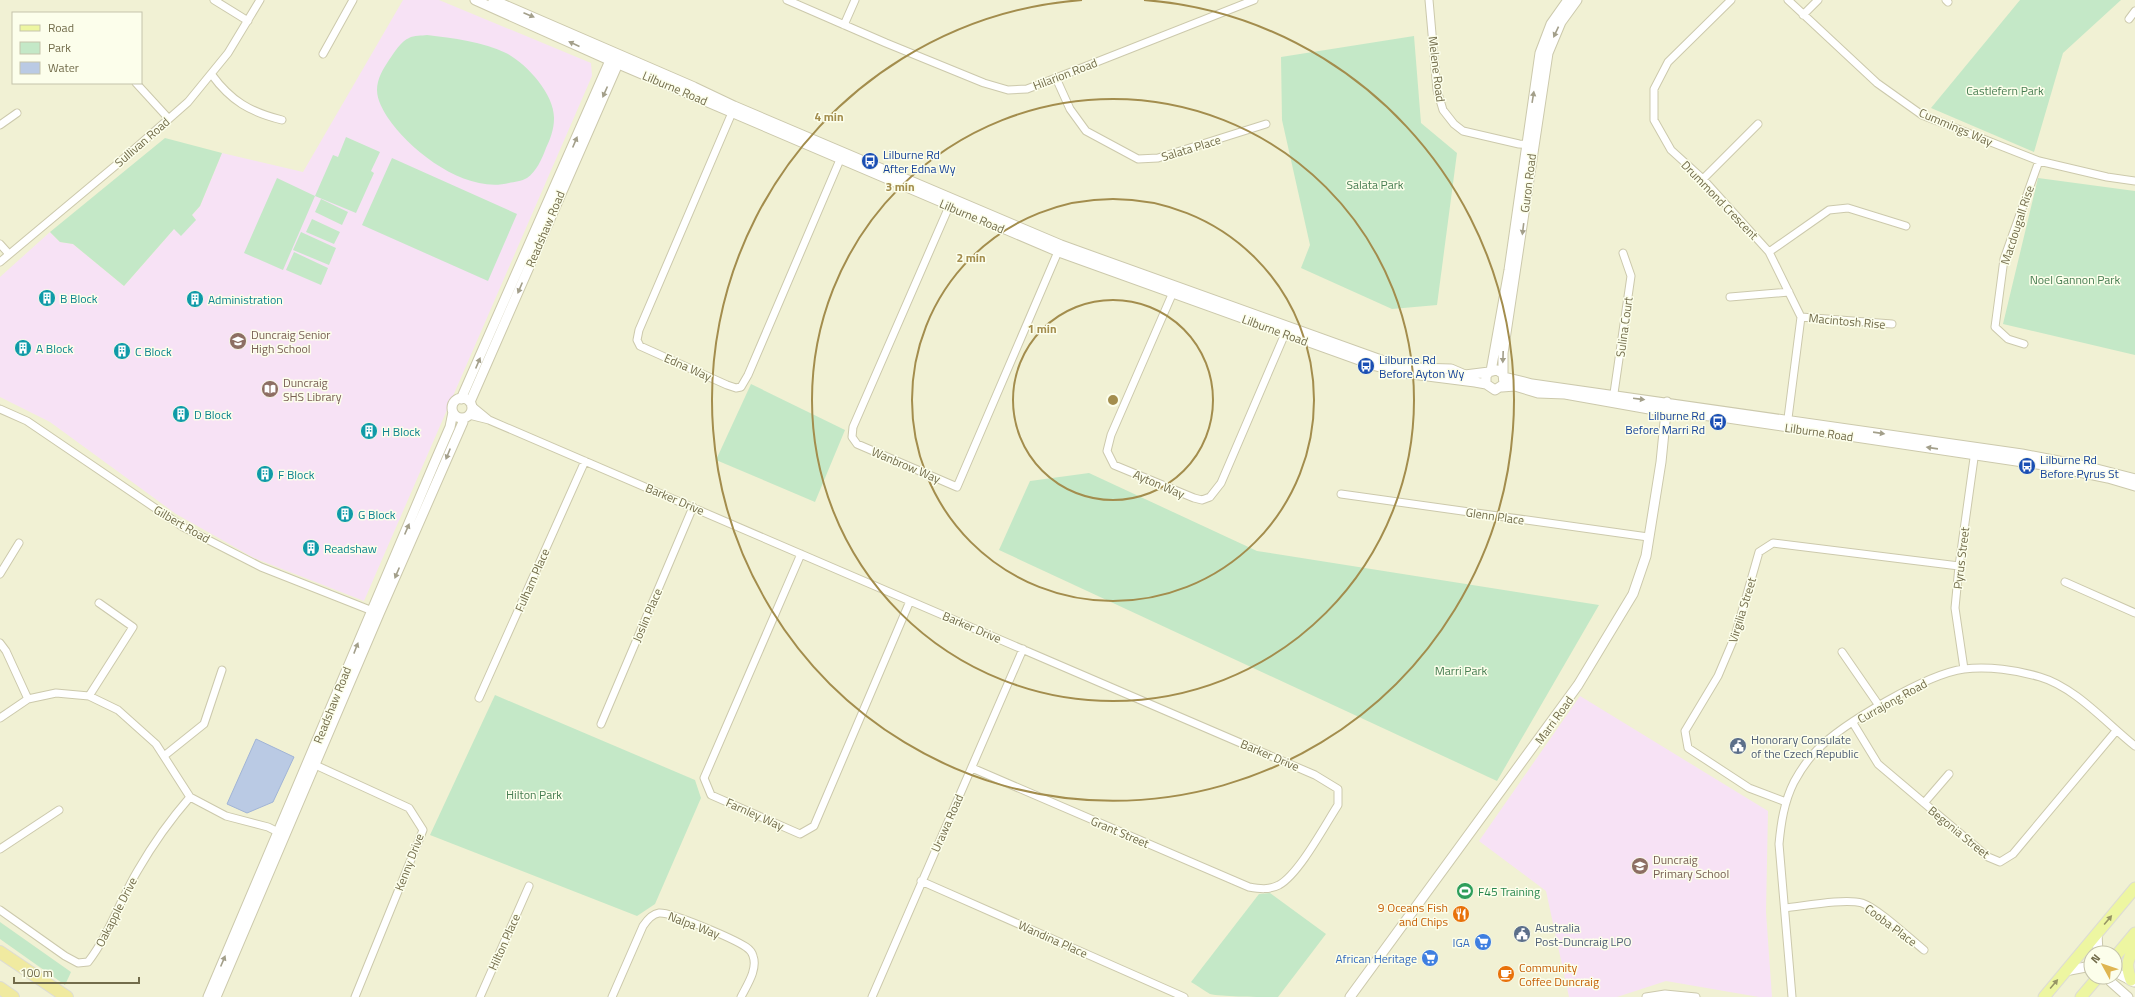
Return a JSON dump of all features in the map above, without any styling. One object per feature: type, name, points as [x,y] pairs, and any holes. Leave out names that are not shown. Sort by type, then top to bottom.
[{"type":"highway","points":[[0,952],[66,997]]},
{"type":"highway","points":[[0,988],[13,997]]},
{"type":"main road","points":[[2044,997],[2135,888]]},
{"type":"main road","points":[[2123,947],[2135,933]]},
{"type":"main road","points":[[2133,982],[2127,967],[2127,961],[2135,945]]},
{"type":"main road","points":[[2081,997],[2091,985]]},
{"type":"street","points":[[214,0],[248,21]]},
{"type":"street","name":"Sullivan Road","points":[[0,262],[188,102],[212,74],[248,21],[260,0]]},
{"type":"street","points":[[323,54],[353,0]]},
{"type":"street","name":"Lilburne Road","points":[[475,0],[615,58],[733,110],[1060,249],[1286,330],[1388,369],[1486,384]]},
{"type":"street","name":"Lilburne Road","points":[[493,0],[615,58]]},
{"type":"street","name":"Hilarion Road","points":[[787,0],[984,83],[1008,90],[1027,89],[1254,0]]},
{"type":"street","points":[[844,25],[855,0]]},
{"type":"street","name":"Melene Road","points":[[1429,0],[1437,90],[1443,110],[1454,124],[1463,131],[1529,145]]},
{"type":"street","name":"Guron Road","points":[[1490,371],[1509,270],[1529,145],[1540,52],[1551,24],[1568,0]]},
{"type":"street","name":"Guron Road","points":[[1503,375],[1503,352],[1522,237],[1529,145],[1549,48],[1561,22],[1577,0]]},
{"type":"street","name":"Drummond Crescent","points":[[1731,0],[1668,62],[1654,89],[1654,120],[1671,150],[1702,179],[1769,252],[1801,317]]},
{"type":"street","name":"Cummings Way","points":[[1788,0],[1877,83],[1922,115],[2039,160],[2107,177],[2135,181]]},
{"type":"street","points":[[1803,15],[1818,0]]},
{"type":"street","points":[[2129,19],[2135,11]]},
{"type":"street","name":"Readshaw Road","points":[[375,612],[463,422],[468,402],[615,58]]},
{"type":"street","points":[[212,74],[219,84],[245,108],[262,115],[282,120]]},
{"type":"street","name":"Salata Place","points":[[1056,78],[1070,109],[1086,131],[1138,159],[1158,158],[1266,124]]},
{"type":"street","points":[[137,84],[169,119]]},
{"type":"street","name":"Edna Way","points":[[733,110],[639,330],[637,340],[640,346],[727,385],[736,388],[741,387],[748,375],[841,156]]},
{"type":"street","points":[[0,125],[17,113]]},
{"type":"street","points":[[1702,179],[1758,124]]},
{"type":"street","name":"Macdougall Rise","points":[[2024,344],[2008,339],[1995,327],[2004,259],[2039,160]]},
{"type":"street","name":"Wanbrow Way","points":[[951,203],[853,427],[852,437],[857,444],[957,487],[1060,249]]},
{"type":"street","points":[[1769,252],[1829,210],[1848,208],[1906,226]]},
{"type":"street","points":[[0,244],[9,254]]},
{"type":"street","name":"Sulina Court","points":[[1613,399],[1631,276],[1623,253]]},
{"type":"street","name":"Ayton Way","points":[[1174,290],[1111,435],[1107,451],[1114,465],[1185,496],[1202,500],[1210,497],[1221,483],[1286,330]]},
{"type":"street","points":[[1730,298],[1789,292]]},
{"type":"street","points":[[1787,424],[1801,317]]},
{"type":"street","name":"Macintosh Rise","points":[[1801,317],[1892,324]]},
{"type":"street","name":"Lilburne Road","points":[[1286,330],[1360,353],[1417,368],[1451,369],[1471,375],[1490,371]]},
{"type":"street","points":[[1498,370],[1503,375],[1502,387],[1492,389],[1486,384],[1486,376],[1490,371],[1498,370]]},
{"type":"street","name":"Lilburne Road","points":[[1503,375],[1532,384],[1613,399],[1975,451],[2071,463],[2135,479]]},
{"type":"street","name":"Lilburne Road","points":[[1502,387],[1515,386],[1538,393],[1613,399]]},
{"type":"street","name":"Readshaw Road","points":[[208,997],[312,763],[375,612],[450,427],[454,404],[468,402]]},
{"type":"street","name":"Barker Drive","points":[[468,402],[489,420]]},
{"type":"street","name":"Marri Road","points":[[1350,997],[1578,686],[1633,594],[1646,556],[1661,462],[1667,407]]},
{"type":"street","name":"Gilbert Road","points":[[0,409],[27,421],[183,527],[261,567],[375,612]]},
{"type":"street","points":[[453,412],[465,417]]},
{"type":"street","name":"Barker Drive","points":[[465,417],[489,420],[1315,775],[1338,789],[1338,805],[1293,873],[1278,886],[1270,888]]},
{"type":"street","name":"Lilburne Road","points":[[1975,451],[2069,469],[2135,486]]},
{"type":"street","name":"Pyrus Street","points":[[1964,669],[1956,608],[1959,566],[1975,451]]},
{"type":"street","name":"Fulham Place","points":[[478,698],[585,461]]},
{"type":"street","name":"Glenn Place","points":[[1341,494],[1648,537]]},
{"type":"street","name":"Joslin Place","points":[[601,724],[692,507]]},
{"type":"street","points":[[0,574],[19,543]]},
{"type":"street","name":"Virgilia Street","points":[[1786,802],[1749,788],[1688,748],[1685,731],[1718,676],[1735,636],[1759,552],[1773,543],[1959,566]]},
{"type":"street","name":"Farnley Way","points":[[802,554],[704,778],[711,795],[800,834],[814,826],[910,601]]},
{"type":"street","points":[[2065,582],[2135,613]]},
{"type":"street","points":[[89,696],[133,627],[100,603]]},
{"type":"street","points":[[0,643],[6,651],[28,699]]},
{"type":"street","name":"Urawa Road","points":[[872,997],[1023,649]]},
{"type":"street","points":[[1842,652],[1880,707]]},
{"type":"street","name":"Currajong Road","points":[[1792,997],[1779,844],[1786,802],[1794,782],[1817,750],[1853,722],[1920,684],[1941,675],[1964,669],[2001,670],[2041,677],[2064,689],[2088,706],[2135,746]]},
{"type":"street","points":[[164,756],[204,724],[222,670]]},
{"type":"street","points":[[0,718],[28,699],[56,693],[89,696],[118,710],[156,744],[190,797],[226,816],[281,833]]},
{"type":"street","name":"Begonia Street","points":[[1853,722],[1878,764],[1988,857],[2000,862],[2013,854],[2116,731]]},
{"type":"street","name":"Kenny Drive","points":[[312,763],[409,808],[423,830],[355,997]]},
{"type":"street","name":"Grant Street","points":[[972,768],[1249,887],[1263,890],[1270,888]]},
{"type":"street","points":[[1924,804],[1949,774]]},
{"type":"street","name":"Oakapple Drive","points":[[0,910],[65,956],[78,963],[88,962],[98,949],[137,870],[165,827],[190,797]]},
{"type":"street","points":[[0,850],[58,810]]},
{"type":"street","name":"Readshaw Road","points":[[216,997],[281,833]]},
{"type":"street","name":"Wandina Place","points":[[922,881],[1184,997]]},
{"type":"street","name":"Hilton Place","points":[[480,997],[529,886]]},
{"type":"street","name":"Cooba Place","points":[[1785,908],[1844,902],[1862,903],[1874,910],[1924,950]]},
{"type":"street","name":"Nalpa Way","points":[[612,997],[643,926],[650,917],[659,913],[667,914],[704,927],[748,948],[754,958],[754,967],[742,997]]},
{"type":"street","points":[[2097,933],[2098,945]]},
{"type":"street","points":[[2065,971],[2083,968]]},
{"type":"street","points":[[2123,976],[2133,982]]},
{"type":"street","points":[[2114,985],[2128,997]]},
{"type":"street","points":[[1646,997],[1665,994],[1696,997]]},
{"type":"shaded area","points":[[0,0],[2135,0],[2135,997],[0,997]]},
{"type":"shaded area","name":"Duncraig Senior High School","points":[[403,0],[439,0],[591,63],[592,76],[364,601],[254,558],[176,514],[50,422],[0,397],[0,277],[50,232],[60,242],[73,244],[124,286],[174,229],[196,220],[192,215],[200,206],[222,153],[303,172]]},
{"type":"shaded area","name":"Duncraig Primary School","points":[[1580,696],[1768,811],[1766,912],[1772,997],[1759,997],[1666,981],[1617,997],[1569,997],[1546,891],[1479,841]]},
{"type":"green space","name":"Castlefern Park","points":[[2020,0],[2121,0],[2063,53],[2034,152],[1931,108]]},
{"type":"green space","points":[[427,35],[478,43],[506,53],[531,72],[545,90],[553,110],[553,127],[541,161],[536,169],[527,178],[516,182],[492,185],[475,182],[458,176],[441,167],[410,144],[388,118],[377,94],[377,86],[381,74],[393,54],[403,42],[413,36]]},
{"type":"green space","name":"Salata Park","points":[[1414,36],[1421,123],[1457,153],[1437,305],[1392,309],[1301,268],[1310,245],[1282,120],[1281,57]]},
{"type":"green space","points":[[346,137],[380,152],[371,171],[374,173],[356,213],[315,196],[333,155],[338,157]]},
{"type":"green space","points":[[165,138],[222,153],[200,206],[192,215],[196,220],[181,236],[174,229],[124,286],[73,244],[60,242],[50,232]]},
{"type":"green space","points":[[392,158],[517,214],[488,281],[362,225]]},
{"type":"green space","points":[[277,178],[315,196],[283,270],[244,253]]},
{"type":"green space","name":"Noel Gannon Park","points":[[2038,178],[2135,191],[2135,355],[2003,324]]},
{"type":"green space","points":[[321,199],[348,212],[342,225],[315,212]]},
{"type":"green space","points":[[312,219],[340,232],[334,244],[306,232]]},
{"type":"green space","points":[[301,232],[336,248],[329,265],[293,250]]},
{"type":"green space","points":[[294,252],[328,268],[321,285],[286,270]]},
{"type":"green space","points":[[751,384],[845,430],[815,502],[716,460]]},
{"type":"green space","name":"Marri Park","points":[[1089,473],[1257,551],[1599,605],[1497,781],[999,550],[1030,481]]},
{"type":"green space","name":"Hilton Park","points":[[495,695],[695,780],[701,798],[655,904],[637,916],[430,835]]},
{"type":"green space","points":[[1270,893],[1326,934],[1278,997],[1210,994],[1191,982],[1259,894]]},
{"type":"green space","points":[[0,922],[71,972],[65,985],[0,939]]},
{"type":"water","points":[[256,739],[294,757],[273,802],[247,813],[227,804]]},
{"type":"place","name":"Lilburne Rd After Edna Wy","points":[[870,161]]},
{"type":"place","name":"B Block","points":[[47,298]]},
{"type":"place","name":"Administration","points":[[195,299]]},
{"type":"place","name":"Duncraig Senior High School","points":[[238,341]]},
{"type":"place","name":"A Block","points":[[23,348]]},
{"type":"place","name":"C Block","points":[[122,351]]},
{"type":"place","name":"Lilburne Rd Before Ayton Wy","points":[[1366,366]]},
{"type":"place","name":"Duncraig SHS Library","points":[[270,389]]},
{"type":"place","name":"D Block","points":[[181,414]]},
{"type":"place","name":"Lilburne Rd Before Marri Rd","points":[[1718,422]]},
{"type":"place","name":"H Block","points":[[369,431]]},
{"type":"place","name":"Lilburne Rd Before Pyrus St","points":[[2027,466]]},
{"type":"place","name":"F Block","points":[[265,474]]},
{"type":"place","name":"G Block","points":[[345,514]]},
{"type":"place","name":"Readshaw","points":[[311,548]]},
{"type":"place","name":"Honorary Consulate of the Czech Republic","points":[[1738,746]]},
{"type":"place","name":"Duncraig Primary School","points":[[1640,866]]},
{"type":"place","name":"F45 Training","points":[[1465,891]]},
{"type":"place","name":"9 Oceans Fish and Chips","points":[[1461,914]]},
{"type":"place","name":"Australia Post-Duncraig LPO","points":[[1522,934]]},
{"type":"place","name":"IGA","points":[[1483,942]]},
{"type":"place","name":"African Heritage","points":[[1430,958]]},
{"type":"place","name":"Community Coffee Duncraig","points":[[1506,974]]}]
